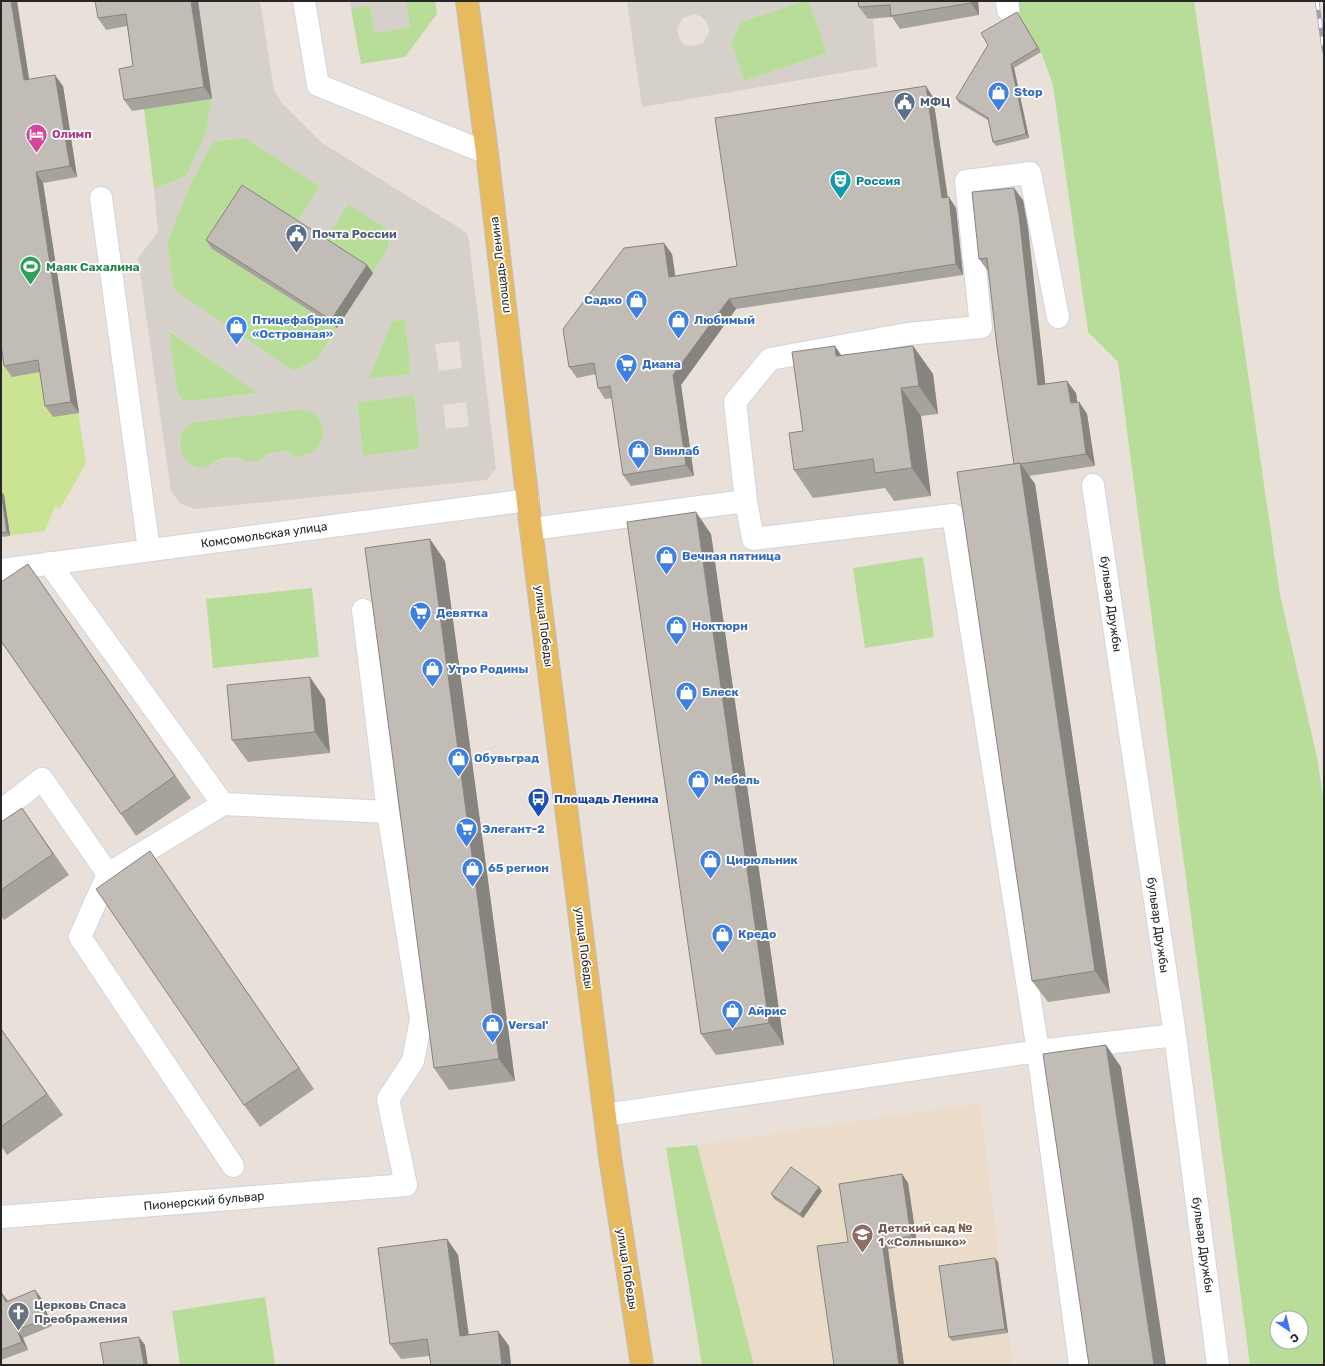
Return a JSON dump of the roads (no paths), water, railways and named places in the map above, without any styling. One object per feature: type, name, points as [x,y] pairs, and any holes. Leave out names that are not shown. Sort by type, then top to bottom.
[{"type":"main road","name":"площадь Ленина","points":[[467,1],[487,152],[531,529]]},
{"type":"main road","name":"улица Победы","points":[[531,529],[610,1157],[642,1365]]},
{"type":"street","points":[[304,1],[318,85],[487,152]]},
{"type":"street","points":[[1058,318],[1030,173],[966,181],[981,327],[907,334],[770,359],[735,402],[746,501],[753,539],[953,515],[1038,1051],[1080,1365]]},
{"type":"street","points":[[101,198],[149,550]]},
{"type":"street","name":"бульвар Дружбы","points":[[1093,485],[1175,1034],[1218,1365]]},
{"type":"street","name":"Комсомольская улица","points":[[1,570],[528,500]]},
{"type":"street","points":[[531,529],[746,501]]},
{"type":"street","points":[[49,563],[223,804]]},
{"type":"street","points":[[233,1166],[80,937],[108,874],[223,804],[388,812],[363,610]]},
{"type":"street","points":[[1,811],[42,779],[108,874]]},
{"type":"street","name":"Пионерский бульвар","points":[[1,1217],[406,1185],[388,1099],[413,1061],[421,1019],[388,812]]},
{"type":"street","points":[[605,1115],[1038,1051],[1175,1034]]},
{"type":"railway","points":[[1317,1],[1324,51]]},
{"type":"place","name":"Stop","points":[[999,112]]},
{"type":"place","name":"МФЦ","points":[[904,122]]},
{"type":"place","name":"Олимп","points":[[37,154]]},
{"type":"place","name":"Россия","points":[[841,200]]},
{"type":"place","name":"Почта России","points":[[297,254]]},
{"type":"place","name":"Маяк Сахалина","points":[[30,286]]},
{"type":"place","name":"Садко","points":[[637,320]]},
{"type":"place","name":"Любимый","points":[[679,340]]},
{"type":"place","name":"Птицефабрика «Островная»","points":[[237,346]]},
{"type":"place","name":"Диана","points":[[627,384]]},
{"type":"place","name":"Винлаб","points":[[638,470]]},
{"type":"place","name":"Вечная пятница","points":[[667,576]]},
{"type":"place","name":"Девятка","points":[[421,632]]},
{"type":"place","name":"Ноктюрн","points":[[677,646]]},
{"type":"place","name":"Утро Родины","points":[[432,688]]},
{"type":"place","name":"Блеск","points":[[687,712]]},
{"type":"place","name":"Обувьград","points":[[458,778]]},
{"type":"place","name":"Мебель","points":[[699,800]]},
{"type":"place","name":"Площадь Ленина","points":[[538,818]]},
{"type":"place","name":"Элегант-2","points":[[467,848]]},
{"type":"place","name":"Цирюльник","points":[[711,880]]},
{"type":"place","name":"65 регион","points":[[472,888]]},
{"type":"place","name":"Кредо","points":[[722,954]]},
{"type":"place","name":"Айрис","points":[[733,1030]]},
{"type":"place","name":"Versal'","points":[[492,1044]]},
{"type":"place","name":"Детский сад № 1 «Солнышко»","points":[[862,1254]]},
{"type":"place","name":"Церковь Спаса Преображения","points":[[19,1332]]}]
